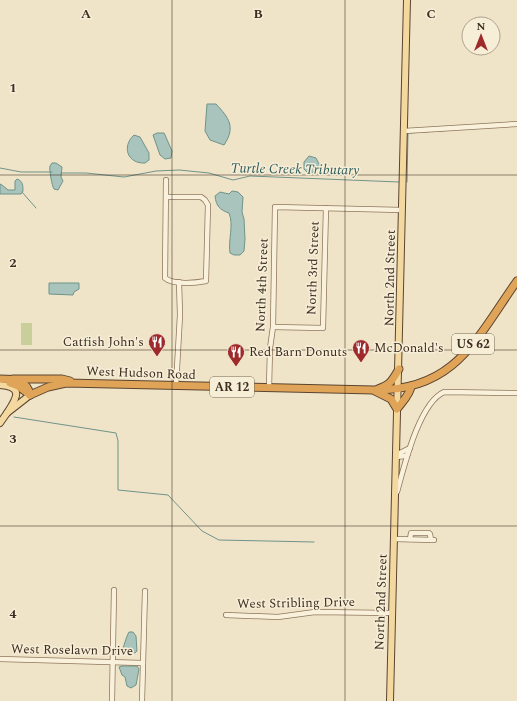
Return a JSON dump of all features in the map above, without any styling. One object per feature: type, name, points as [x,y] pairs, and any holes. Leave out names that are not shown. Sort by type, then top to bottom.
[{"type":"highway","name":"US 62","points":[[398,390],[442,374],[464,356],[517,281]]},
{"type":"highway","points":[[374,390],[389,385],[399,370]]},
{"type":"highway","points":[[0,378],[14,379],[25,384],[29,389],[30,395]]},
{"type":"highway","name":"AR 12","points":[[14,379],[62,379],[78,383]]},
{"type":"highway","points":[[0,383],[13,384],[30,395]]},
{"type":"highway","name":"West Hudson Road","points":[[30,395],[57,384],[78,383],[398,390]]},
{"type":"highway","points":[[397,409],[410,393],[411,386]]},
{"type":"highway","name":"AR 12","points":[[374,390],[391,399],[397,409]]},
{"type":"main road","name":"North 2nd Street","points":[[390,701],[407,0]]},
{"type":"main road","points":[[0,383],[14,388],[16,394],[16,399],[0,423]]},
{"type":"main road","points":[[7,413],[30,395]]},
{"type":"street","points":[[404,131],[517,124]]},
{"type":"street","points":[[166,180],[165,278],[168,281],[179,282],[199,283],[206,281],[208,205],[206,200],[201,198],[166,197]]},
{"type":"street","name":"North 4th Street","points":[[269,388],[270,348],[273,327],[276,207],[326,208]]},
{"type":"street","points":[[326,208],[402,210]]},
{"type":"street","name":"North 3rd Street","points":[[273,327],[322,328],[326,208]]},
{"type":"street","points":[[176,386],[180,315],[179,282]]},
{"type":"street","points":[[396,496],[408,454],[419,425],[430,405],[438,395],[444,392],[517,393]]},
{"type":"street","points":[[396,455],[410,448]]},
{"type":"street","points":[[396,455],[405,456],[408,454]]},
{"type":"street","points":[[394,539],[432,540]]},
{"type":"street","points":[[112,701],[114,590]]},
{"type":"street","points":[[142,701],[145,591]]},
{"type":"street","name":"West Stribling Drive","points":[[226,615],[278,617],[315,612],[391,613]]},
{"type":"street","name":"West Roselawn Drive","points":[[0,659],[143,663]]},
{"type":"green space","points":[[21,323],[32,323],[32,345],[21,345]]},
{"type":"water","points":[[207,104],[216,104],[227,118],[230,133],[224,145],[210,140],[205,131]]},
{"type":"water","points":[[157,133],[164,133],[172,151],[171,158],[165,159],[160,155],[153,135]]},
{"type":"water","points":[[134,135],[140,137],[149,153],[149,160],[145,163],[134,161],[128,154],[128,145]]},
{"type":"water","points":[[309,156],[316,158],[320,166],[314,172],[308,173],[304,169],[304,162]]},
{"type":"water","points":[[52,163],[56,163],[62,167],[61,177],[63,181],[58,190],[54,189],[50,174],[50,166]]},
{"type":"water","points":[[17,179],[22,184],[23,191],[21,194],[0,194],[0,184],[8,190],[15,190],[15,181]]},
{"type":"water","points":[[232,191],[238,192],[243,197],[242,212],[244,219],[245,239],[244,251],[240,255],[230,253],[231,228],[229,213],[219,207],[215,196],[220,192],[229,194]]},
{"type":"water","points":[[49,283],[79,283],[79,289],[74,292],[73,295],[49,294]]},
{"type":"water","points":[[129,632],[133,632],[136,636],[137,651],[135,653],[122,652]]},
{"type":"water","points":[[137,666],[139,669],[136,685],[131,688],[127,686],[125,677],[122,675],[119,667]]},
{"type":"waterway","name":"Turtle Creek Tributary","points":[[407,182],[408,133],[454,130]]},
{"type":"waterway","name":"Turtle Creek Tributary","points":[[0,168],[21,172],[52,172]]},
{"type":"waterway","name":"Turtle Creek Tributary","points":[[61,173],[86,173],[124,177],[156,171],[179,170],[209,173],[233,180],[250,176],[399,182]]},
{"type":"waterway","points":[[22,192],[36,208]]},
{"type":"waterway","name":"Turtle Creek Tributary","points":[[14,417],[116,433],[118,441],[118,490],[168,495],[202,531],[219,540],[314,542]]},
{"type":"place","name":"Catfish John's","points":[[157,357]]},
{"type":"place","name":"McDonald's","points":[[361,363]]},
{"type":"place","name":"Red Barn Donuts","points":[[236,367]]}]
